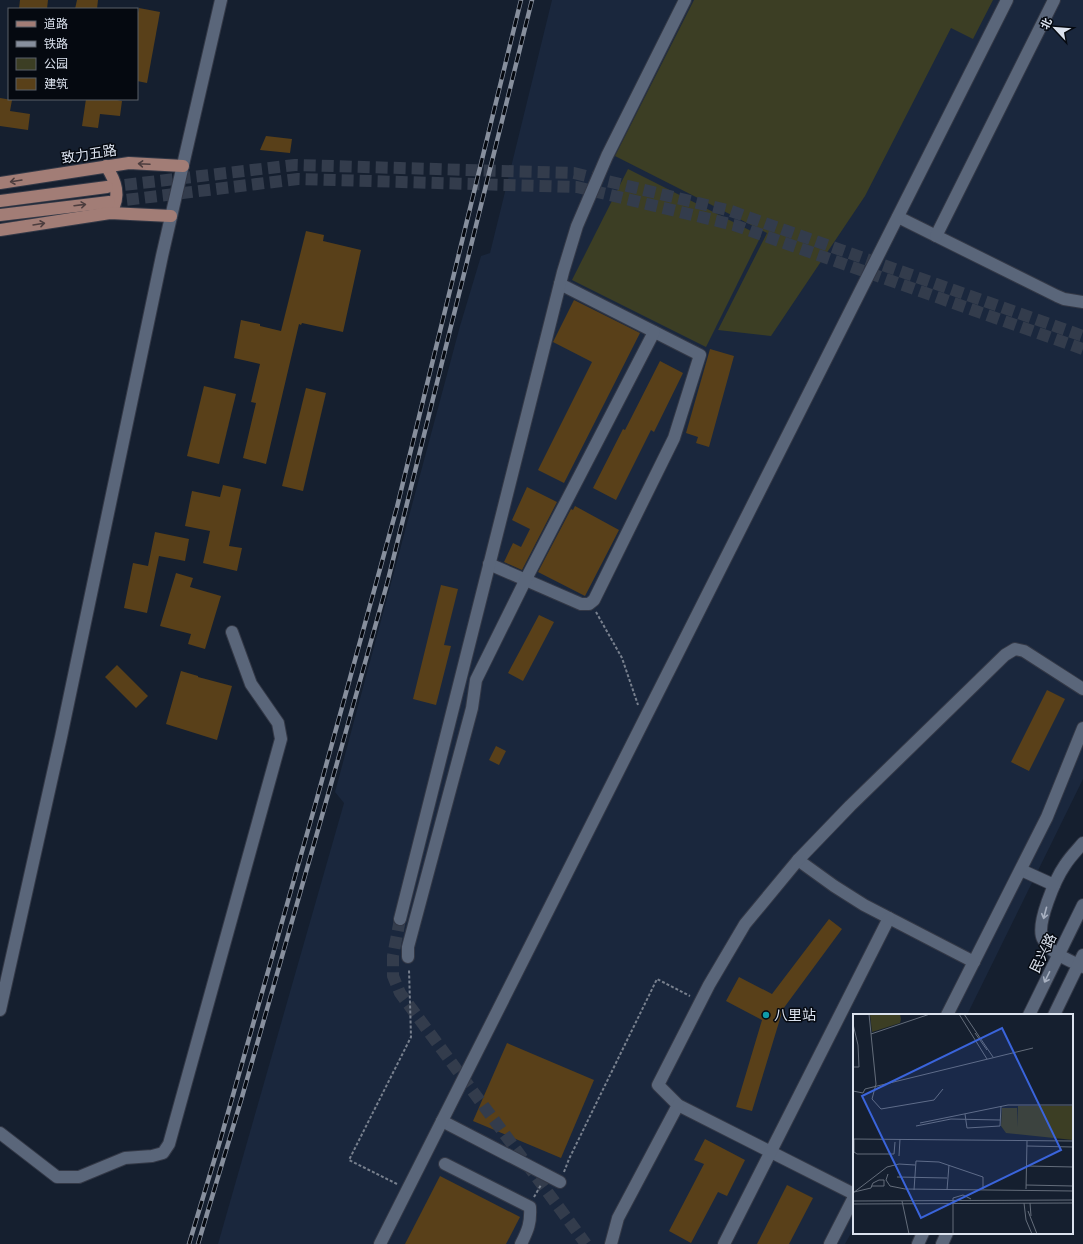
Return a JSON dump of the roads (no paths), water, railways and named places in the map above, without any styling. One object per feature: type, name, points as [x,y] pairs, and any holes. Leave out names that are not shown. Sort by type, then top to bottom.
[{"type":"main road","name":"致力五路","points":[[0,183],[129,163],[183,166]]},
{"type":"main road","points":[[0,230],[115,206],[117,190],[115,181],[106,166]]},
{"type":"main road","points":[[0,201],[107,187]]},
{"type":"main road","points":[[0,215],[110,207],[171,216]]},
{"type":"street","points":[[0,1010],[61,737],[162,256],[221,0]]},
{"type":"street","points":[[400,918],[560,284],[577,226],[607,156],[685,0]]},
{"type":"street","points":[[380,1244],[1007,0]]},
{"type":"street","points":[[936,236],[1054,0]]},
{"type":"street","points":[[898,217],[1057,296],[1064,299],[1082,300]]},
{"type":"street","points":[[490,564],[581,604],[589,604],[594,600],[674,438],[700,355],[560,284]]},
{"type":"street","points":[[408,957],[408,947],[472,708],[476,680],[526,579],[654,332]]},
{"type":"street","points":[[0,1133],[57,1178],[80,1177],[126,1158],[152,1156],[162,1153],[169,1144],[281,739],[278,723],[251,684],[232,632]]},
{"type":"street","points":[[853,1194],[678,1105],[658,1085],[709,985],[745,924],[798,860],[872,785],[1006,655],[1015,649],[1024,651],[1083,689]]},
{"type":"street","points":[[461,676],[476,680]]},
{"type":"street","points":[[948,1014],[1047,817],[1083,728]]},
{"type":"street","points":[[1055,1014],[1081,962],[1058,955],[1042,938],[1041,927],[1054,885],[1066,864],[1083,843]]},
{"type":"street","points":[[798,860],[834,886],[864,905],[974,962]]},
{"type":"street","points":[[1021,870],[1054,885]]},
{"type":"street","name":"民兴路","points":[[1029,1014],[1083,905]]},
{"type":"street","points":[[724,1244],[889,918]]},
{"type":"street","points":[[611,1244],[618,1218],[678,1105]]},
{"type":"street","points":[[442,1121],[560,1182]]},
{"type":"street","points":[[445,1164],[529,1207],[531,1217],[529,1229],[521,1244]]},
{"type":"street","points":[[830,1244],[853,1197]]},
{"type":"street","points":[[918,1244],[923,1234]]},
{"type":"street","points":[[942,1244],[947,1234]]},
{"type":"tunnel","points":[[107,187],[295,165],[574,173],[731,211],[1083,336]]},
{"type":"tunnel","points":[[109,202],[298,179],[577,187],[734,225],[1083,349]]},
{"type":"tunnel","points":[[400,919],[393,956],[393,976],[400,993],[586,1244]]},
{"type":"railway","points":[[189,1244],[220,1141],[316,802],[397,507],[521,0]]},
{"type":"railway","points":[[198,1244],[242,1097],[387,584],[532,0]]},
{"type":"place","name":"八里站","points":[[766,1015]]}]
